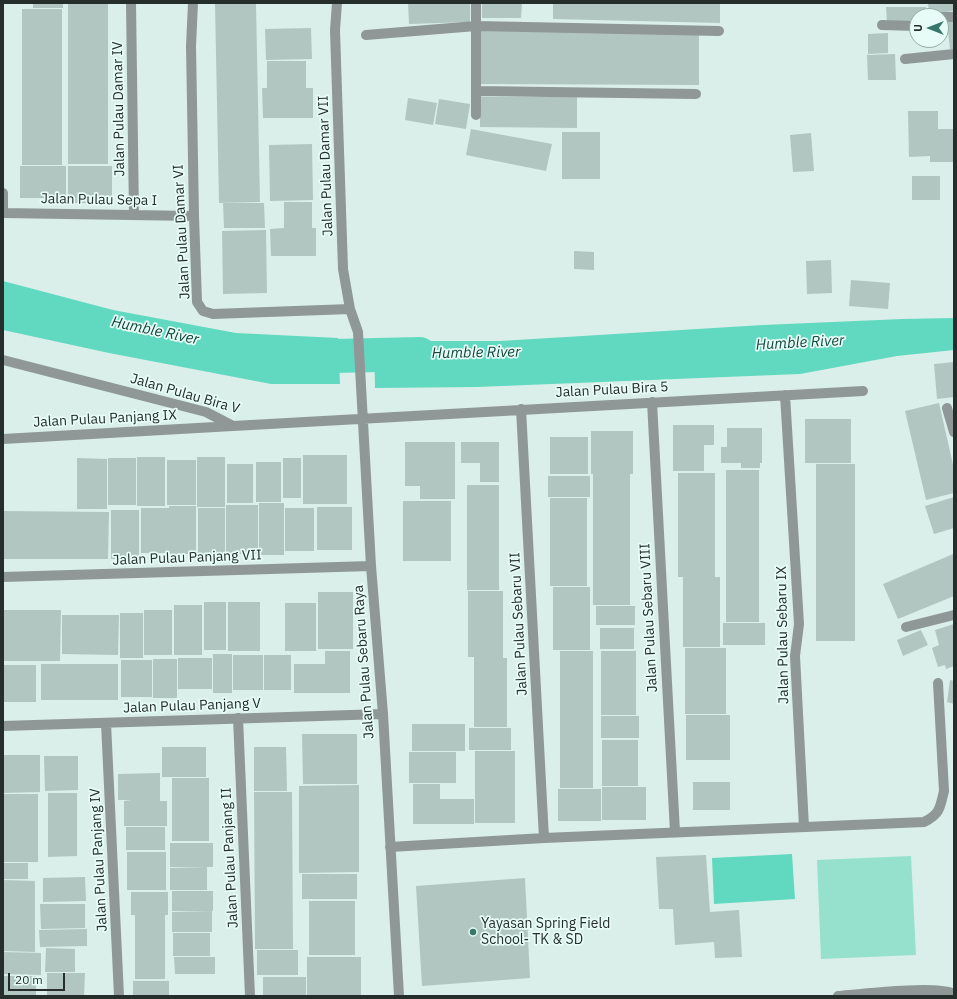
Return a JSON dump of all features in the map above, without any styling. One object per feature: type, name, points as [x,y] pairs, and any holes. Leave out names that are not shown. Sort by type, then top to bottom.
[{"type":"street","name":"Jalan Pulau Damar IV","points":[[131,3],[134,215]]},
{"type":"street","name":"Jalan Pulau Damar VI","points":[[193,3],[192,46],[194,216],[197,302],[203,311],[213,314],[350,309]]},
{"type":"street","name":"Jalan Pulau Damar VII","points":[[337,3],[335,30],[344,269],[350,309],[357,329]]},
{"type":"street","points":[[476,3],[476,115]]},
{"type":"street","points":[[882,25],[909,26]]},
{"type":"street","points":[[366,35],[476,26],[719,31]]},
{"type":"street","points":[[905,59],[954,54]]},
{"type":"street","points":[[476,91],[696,94]]},
{"type":"street","points":[[3,193],[3,213]]},
{"type":"street","name":"Jalan Pulau Sepa I","points":[[3,213],[194,216]]},
{"type":"street","name":"Jalan Pulau Sebaru Raya","points":[[357,329],[371,566],[383,714],[399,996]]},
{"type":"street","name":"Jalan Pulau Bira V","points":[[3,360],[206,412],[232,426],[362,418]]},
{"type":"street","name":"Jalan Pulau Bira 5","points":[[362,418],[863,391]]},
{"type":"street","name":"Jalan Pulau Sebaru IX","points":[[785,395],[799,624],[795,656],[804,827]]},
{"type":"street","name":"Jalan Pulau Sebaru VIII","points":[[652,402],[675,832]]},
{"type":"street","points":[[947,408],[954,432]]},
{"type":"street","name":"Jalan Pulau Sebaru VII","points":[[521,409],[544,838]]},
{"type":"street","name":"Jalan Pulau Panjang IX","points":[[3,439],[232,426]]},
{"type":"street","name":"Jalan Pulau Panjang VII","points":[[3,577],[371,566]]},
{"type":"street","points":[[906,627],[954,614]]},
{"type":"street","points":[[390,847],[544,838],[924,822],[934,817],[941,806],[944,791],[938,683]]},
{"type":"street","name":"Jalan Pulau Panjang V","points":[[3,726],[383,714]]},
{"type":"street","name":"Jalan Pulau Panjang II","points":[[238,718],[250,996]]},
{"type":"street","name":"Jalan Pulau Panjang IV","points":[[106,723],[119,996]]},
{"type":"street","points":[[838,996],[900,991],[939,990],[954,994]]},
{"type":"shaded area","points":[[911,856],[916,955],[821,959],[817,860]]},
{"type":"water","points":[[3,281],[113,310],[236,333],[338,338],[340,384],[271,384],[109,353],[3,330]]},
{"type":"water","points":[[954,318],[954,350],[897,356],[800,374],[477,387],[375,388],[374,341],[500,341],[763,325]]},
{"type":"water","points":[[792,854],[795,899],[714,904],[712,858]]},
{"type":"building","points":[[33,3],[63,3],[63,8],[33,8]]},
{"type":"building","points":[[68,3],[108,3],[108,164],[68,164]]},
{"type":"building","points":[[408,3],[470,3],[470,22],[409,24]]},
{"type":"building","points":[[482,3],[522,3],[521,18],[482,18]]},
{"type":"building","points":[[553,3],[720,3],[720,23],[553,19]]},
{"type":"building","points":[[928,3],[954,3],[954,11],[949,12],[949,8],[928,8]]},
{"type":"building","points":[[215,4],[256,4],[260,202],[219,203]]},
{"type":"building","points":[[886,7],[926,7],[909,8],[909,23],[887,23]]},
{"type":"building","points":[[22,9],[62,9],[62,165],[22,165]]},
{"type":"building","points":[[954,21],[954,49],[950,49],[949,22]]},
{"type":"building","points":[[311,28],[312,59],[266,60],[265,29]]},
{"type":"building","points":[[477,29],[699,32],[699,85],[476,84]]},
{"type":"building","points":[[888,33],[888,53],[868,54],[868,34]]},
{"type":"building","points":[[895,54],[896,80],[868,80],[867,55]]},
{"type":"building","points":[[267,61],[306,61],[306,88],[313,88],[313,118],[263,118],[262,88],[267,88]]},
{"type":"building","points":[[480,97],[577,97],[577,128],[480,127]]},
{"type":"building","points":[[408,98],[437,103],[433,125],[405,120]]},
{"type":"building","points":[[439,99],[470,104],[466,129],[435,124]]},
{"type":"building","points":[[908,111],[938,111],[938,129],[954,129],[954,162],[930,162],[930,156],[909,157]]},
{"type":"building","points":[[471,129],[552,144],[546,171],[466,155]]},
{"type":"building","points":[[562,132],[600,132],[600,179],[562,179]]},
{"type":"building","points":[[811,133],[814,171],[793,172],[790,135]]},
{"type":"building","points":[[312,144],[313,200],[270,201],[269,145]]},
{"type":"building","points":[[20,166],[66,166],[66,198],[20,198]]},
{"type":"building","points":[[68,166],[112,166],[112,203],[68,203]]},
{"type":"building","points":[[912,176],[940,176],[940,200],[912,200]]},
{"type":"building","points":[[284,202],[312,202],[312,228],[316,228],[316,256],[271,256],[270,229],[284,228]]},
{"type":"building","points":[[223,203],[264,203],[265,228],[224,228]]},
{"type":"building","points":[[266,230],[267,293],[223,294],[222,231]]},
{"type":"building","points":[[574,251],[594,252],[594,270],[574,269]]},
{"type":"building","points":[[831,260],[832,293],[807,294],[806,261]]},
{"type":"building","points":[[851,280],[890,283],[888,309],[849,306]]},
{"type":"building","points":[[954,362],[954,397],[937,399],[934,364]]},
{"type":"building","points":[[939,403],[954,469],[954,493],[926,500],[905,411]]},
{"type":"building","points":[[805,419],[851,419],[851,463],[805,463]]},
{"type":"building","points":[[673,425],[714,425],[714,445],[704,445],[704,471],[673,471]]},
{"type":"building","points":[[727,428],[762,428],[762,463],[760,463],[760,468],[741,468],[741,463],[721,463],[721,447],[727,447]]},
{"type":"building","points":[[591,431],[633,431],[633,474],[591,474]]},
{"type":"building","points":[[550,437],[588,437],[588,474],[550,474]]},
{"type":"building","points":[[405,442],[455,442],[455,499],[420,499],[420,486],[405,486]]},
{"type":"building","points":[[461,442],[499,442],[499,482],[480,482],[480,463],[461,463]]},
{"type":"building","points":[[303,455],[347,455],[347,504],[303,504]]},
{"type":"building","points":[[137,457],[165,457],[165,506],[137,506]]},
{"type":"building","points":[[197,457],[225,457],[225,507],[197,507]]},
{"type":"building","points":[[77,458],[107,459],[107,509],[77,509]]},
{"type":"building","points":[[108,458],[136,458],[136,505],[108,505]]},
{"type":"building","points":[[283,458],[301,458],[301,498],[283,498]]},
{"type":"building","points":[[167,460],[196,460],[196,505],[167,505]]},
{"type":"building","points":[[256,462],[281,462],[281,502],[256,502]]},
{"type":"building","points":[[227,464],[253,464],[253,503],[227,503]]},
{"type":"building","points":[[816,464],[855,464],[855,641],[816,641]]},
{"type":"building","points":[[726,470],[759,470],[759,622],[726,622]]},
{"type":"building","points":[[678,473],[715,473],[715,577],[720,577],[720,647],[683,647],[683,577],[678,577]]},
{"type":"building","points":[[593,474],[630,474],[630,605],[593,605]]},
{"type":"building","points":[[548,476],[590,476],[590,497],[548,497]]},
{"type":"building","points":[[467,485],[499,485],[499,590],[467,590]]},
{"type":"building","points":[[954,497],[954,528],[934,534],[925,506]]},
{"type":"building","points":[[550,498],[587,498],[587,586],[550,586]]},
{"type":"building","points":[[403,501],[451,501],[451,561],[403,561]]},
{"type":"building","points":[[259,503],[284,503],[284,555],[259,555]]},
{"type":"building","points":[[226,505],[258,505],[258,554],[226,554]]},
{"type":"building","points":[[169,506],[196,506],[196,554],[169,554]]},
{"type":"building","points":[[317,507],[352,507],[352,550],[317,550]]},
{"type":"building","points":[[141,508],[169,508],[169,553],[141,553]]},
{"type":"building","points":[[198,508],[225,508],[225,555],[198,555]]},
{"type":"building","points":[[285,508],[314,508],[314,551],[285,551]]},
{"type":"building","points":[[111,510],[139,510],[139,559],[111,559]]},
{"type":"building","points":[[3,511],[109,512],[108,559],[3,559]]},
{"type":"building","points":[[953,554],[954,596],[898,619],[883,584]]},
{"type":"building","points":[[553,587],[590,587],[590,650],[553,650]]},
{"type":"building","points":[[468,591],[503,591],[503,658],[507,658],[507,727],[474,727],[474,657],[468,657]]},
{"type":"building","points":[[318,592],[353,592],[353,649],[318,649]]},
{"type":"building","points":[[204,602],[226,602],[226,650],[204,650]]},
{"type":"building","points":[[228,602],[260,602],[260,651],[228,651]]},
{"type":"building","points":[[285,603],[316,603],[316,651],[285,651]]},
{"type":"building","points":[[174,605],[202,605],[202,655],[174,655]]},
{"type":"building","points":[[596,606],[635,606],[635,625],[596,625]]},
{"type":"building","points":[[3,610],[61,610],[60,661],[3,661]]},
{"type":"building","points":[[144,610],[172,610],[172,655],[144,655]]},
{"type":"building","points":[[120,613],[143,613],[143,658],[120,658]]},
{"type":"building","points":[[62,615],[119,615],[118,655],[62,654]]},
{"type":"building","points":[[723,623],[765,623],[765,645],[723,645]]},
{"type":"building","points":[[954,624],[954,666],[946,669],[945,665],[938,667],[932,648],[939,645],[935,630]]},
{"type":"building","points":[[600,628],[634,628],[634,649],[600,649]]},
{"type":"building","points":[[921,630],[928,645],[903,656],[897,640]]},
{"type":"building","points":[[685,648],[726,648],[726,714],[685,714]]},
{"type":"building","points":[[325,651],[350,651],[350,693],[294,693],[294,664],[325,664]]},
{"type":"building","points":[[560,651],[593,651],[593,788],[560,788]]},
{"type":"building","points":[[601,651],[636,651],[636,715],[601,715]]},
{"type":"building","points":[[213,654],[232,654],[232,693],[213,693]]},
{"type":"building","points":[[233,655],[263,655],[263,690],[233,690]]},
{"type":"building","points":[[264,655],[291,655],[291,690],[264,690]]},
{"type":"building","points":[[178,658],[212,658],[212,689],[178,689]]},
{"type":"building","points":[[153,659],[177,659],[177,698],[153,698]]},
{"type":"building","points":[[121,660],[152,660],[152,697],[121,697]]},
{"type":"building","points":[[41,664],[118,664],[118,700],[41,700]]},
{"type":"building","points":[[3,665],[36,665],[36,702],[3,702]]},
{"type":"building","points":[[950,680],[954,681],[954,704],[947,702]]},
{"type":"building","points":[[686,715],[730,715],[730,760],[686,760]]},
{"type":"building","points":[[601,716],[639,716],[639,738],[601,738]]},
{"type":"building","points":[[412,724],[465,724],[465,751],[412,751]]},
{"type":"building","points":[[469,728],[511,728],[511,750],[469,750]]},
{"type":"building","points":[[302,734],[357,734],[357,784],[303,784]]},
{"type":"building","points":[[602,740],[638,740],[638,786],[602,786]]},
{"type":"building","points":[[162,747],[206,747],[206,777],[162,777]]},
{"type":"building","points":[[254,747],[286,747],[287,791],[254,791]]},
{"type":"building","points":[[475,751],[515,751],[515,823],[475,823]]},
{"type":"building","points":[[409,752],[456,752],[456,783],[409,783]]},
{"type":"building","points":[[3,755],[40,755],[40,792],[3,793]]},
{"type":"building","points":[[44,756],[78,756],[78,790],[45,791]]},
{"type":"building","points":[[160,773],[160,801],[167,801],[167,826],[124,826],[124,801],[132,800],[118,800],[118,774]]},
{"type":"building","points":[[172,778],[209,778],[209,841],[172,841]]},
{"type":"building","points":[[693,782],[730,782],[730,810],[693,810]]},
{"type":"building","points":[[413,784],[440,784],[440,799],[474,799],[474,824],[413,824]]},
{"type":"building","points":[[359,785],[359,872],[299,873],[299,786]]},
{"type":"building","points":[[602,787],[646,787],[646,820],[602,820]]},
{"type":"building","points":[[558,789],[601,789],[601,821],[558,821]]},
{"type":"building","points":[[254,792],[292,792],[293,949],[255,949]]},
{"type":"building","points":[[48,793],[77,793],[77,856],[48,857]]},
{"type":"building","points":[[3,794],[38,794],[38,862],[3,862]]},
{"type":"building","points":[[126,827],[165,827],[165,850],[126,850]]},
{"type":"building","points":[[170,843],[213,843],[213,867],[170,867]]},
{"type":"building","points":[[127,852],[166,852],[166,890],[127,890]]},
{"type":"building","points":[[706,855],[710,912],[739,910],[742,957],[715,958],[714,942],[675,945],[673,909],[659,909],[656,857]]},
{"type":"building","points":[[3,863],[28,863],[28,879],[3,879]]},
{"type":"building","points":[[207,867],[207,890],[170,890],[170,868]]},
{"type":"building","points":[[302,874],[357,874],[357,899],[302,899]]},
{"type":"building","points":[[85,877],[86,901],[43,902],[43,878]]},
{"type":"building","name":"Yayasan Spring Field School- TK & SD","points":[[525,878],[530,978],[422,986],[416,886]]},
{"type":"building","points":[[3,880],[35,881],[35,952],[3,951]]},
{"type":"building","points":[[172,891],[213,891],[213,911],[172,911]]},
{"type":"building","points":[[131,892],[168,892],[168,915],[131,915]]},
{"type":"building","points":[[309,901],[355,901],[355,955],[309,955]]},
{"type":"building","points":[[40,904],[85,904],[85,928],[41,929]]},
{"type":"building","points":[[212,911],[212,932],[172,932],[172,912]]},
{"type":"building","points":[[135,915],[165,915],[165,979],[135,979]]},
{"type":"building","points":[[87,929],[87,946],[40,947],[39,930]]},
{"type":"building","points":[[173,933],[210,933],[210,956],[173,956]]},
{"type":"building","points":[[46,948],[75,949],[75,972],[45,972]]},
{"type":"building","points":[[257,950],[298,950],[298,975],[257,975]]},
{"type":"building","points":[[3,952],[41,953],[41,975],[3,974]]},
{"type":"building","points":[[174,957],[215,957],[215,974],[175,974]]},
{"type":"building","points":[[307,957],[361,957],[361,996],[307,996]]},
{"type":"building","points":[[47,973],[85,973],[84,996],[47,996]]},
{"type":"building","points":[[3,976],[36,976],[36,995],[3,995]]},
{"type":"building","points":[[263,977],[306,977],[306,996],[263,996]]},
{"type":"building","points":[[133,981],[169,981],[169,996],[133,996]]},
{"type":"waterway","name":"Humble River","points":[[291,357],[420,354]]},
{"type":"place","name":"Yayasan Spring Field School- TK & SD","points":[[473,932]]}]
